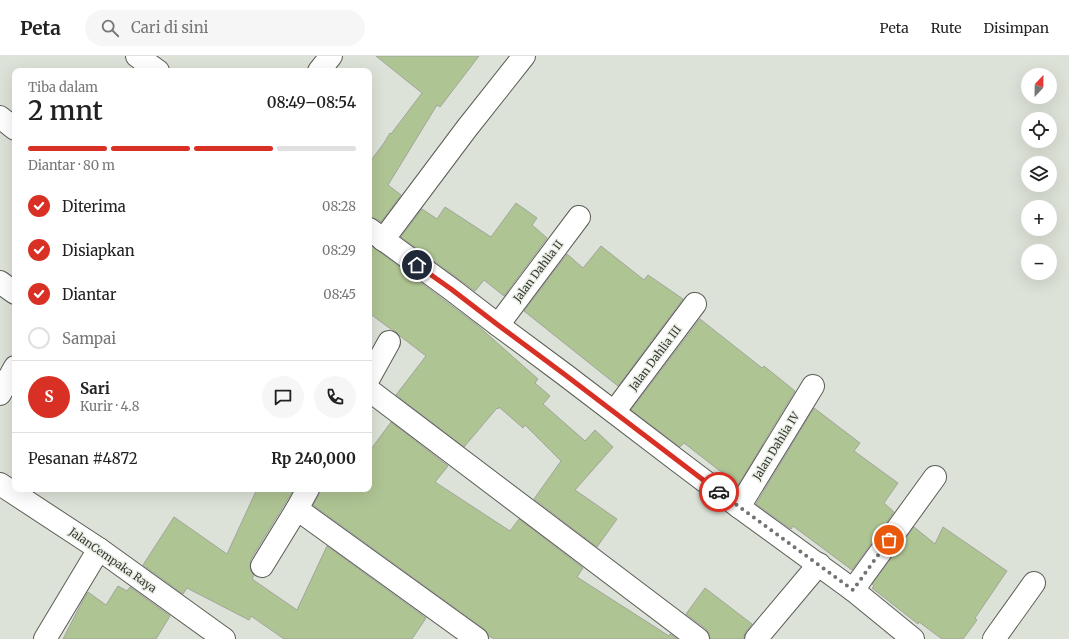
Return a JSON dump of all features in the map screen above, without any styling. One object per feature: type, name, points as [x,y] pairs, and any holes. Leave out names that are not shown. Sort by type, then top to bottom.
[{"type":"street","points":[[137,56],[154,68]]},
{"type":"street","points":[[321,68],[331,56]]},
{"type":"street","points":[[524,56],[467,128],[376,235],[451,289],[739,507],[819,564],[913,639]]},
{"type":"street","points":[[0,117],[12,127]]},
{"type":"street","name":"Jalan Dahlia II","points":[[498,325],[579,218]]},
{"type":"street","points":[[0,282],[12,291]]},
{"type":"street","name":"Jalan Dahlia III","points":[[614,412],[695,304]]},
{"type":"street","points":[[372,373],[389,342]]},
{"type":"street","points":[[0,394],[12,372]]},
{"type":"street","name":"Jalan Dahlia IV","points":[[739,507],[813,386]]},
{"type":"street","points":[[372,392],[698,639]]},
{"type":"street","points":[[853,590],[935,477]]},
{"type":"street","name":"JalanCempaka Raya","points":[[0,484],[12,492]]},
{"type":"street","name":"JalanCempaka Raya","points":[[12,492],[99,549],[224,639]]},
{"type":"street","points":[[262,566],[306,492]]},
{"type":"street","points":[[297,509],[477,639]]},
{"type":"street","points":[[45,639],[99,549]]},
{"type":"street","points":[[756,639],[819,564]]},
{"type":"street","points":[[994,639],[1034,583]]},
{"type":"building","points":[[376,56],[479,56],[440,107],[437,105],[388,185],[401,195],[381,222],[372,218],[372,159],[390,133],[391,134],[422,93]]},
{"type":"building","points":[[516,203],[537,218],[532,225],[547,238],[504,296],[484,280],[475,291],[401,237],[422,209],[437,219],[445,207],[491,237]]},
{"type":"building","points":[[372,246],[477,325],[538,379],[535,383],[550,396],[543,404],[585,441],[595,430],[613,447],[575,490],[617,519],[597,547],[534,499],[561,461],[525,425],[523,428],[499,407],[464,447],[396,395],[426,356],[372,315]]},
{"type":"building","points":[[601,246],[644,280],[648,275],[683,299],[618,386],[524,311],[567,254],[583,268]]},
{"type":"building","points":[[700,319],[762,368],[764,366],[795,391],[738,485],[684,443],[680,447],[631,410]]},
{"type":"building","points":[[814,408],[860,443],[854,451],[898,483],[884,503],[894,512],[852,570],[793,526],[791,529],[756,504]]},
{"type":"building","points":[[391,422],[448,466],[435,482],[510,531],[519,519],[583,568],[577,577],[669,636],[670,634],[677,639],[494,639],[489,636],[484,629],[313,505],[320,492],[372,492],[372,448]]},
{"type":"building","points":[[256,492],[292,492],[251,559],[251,572],[254,575],[252,579],[297,610],[327,546],[426,618],[412,639],[284,639],[251,616],[249,620],[187,588],[183,594],[143,565],[174,517],[227,554]]},
{"type":"building","points":[[914,527],[935,544],[943,527],[1007,571],[975,618],[977,620],[963,639],[942,639],[919,622],[918,624],[872,588],[874,586],[872,584]]},
{"type":"building","points":[[118,586],[127,591],[130,587],[170,616],[156,639],[63,639],[88,592],[106,605]]},
{"type":"building","points":[[705,588],[752,624],[746,631],[744,639],[710,639],[706,629],[686,614]]},
{"type":"way so far","points":[[719,492],[853,590],[889,540]]},
{"type":"route","points":[[417,265],[451,289],[719,492]]}]
